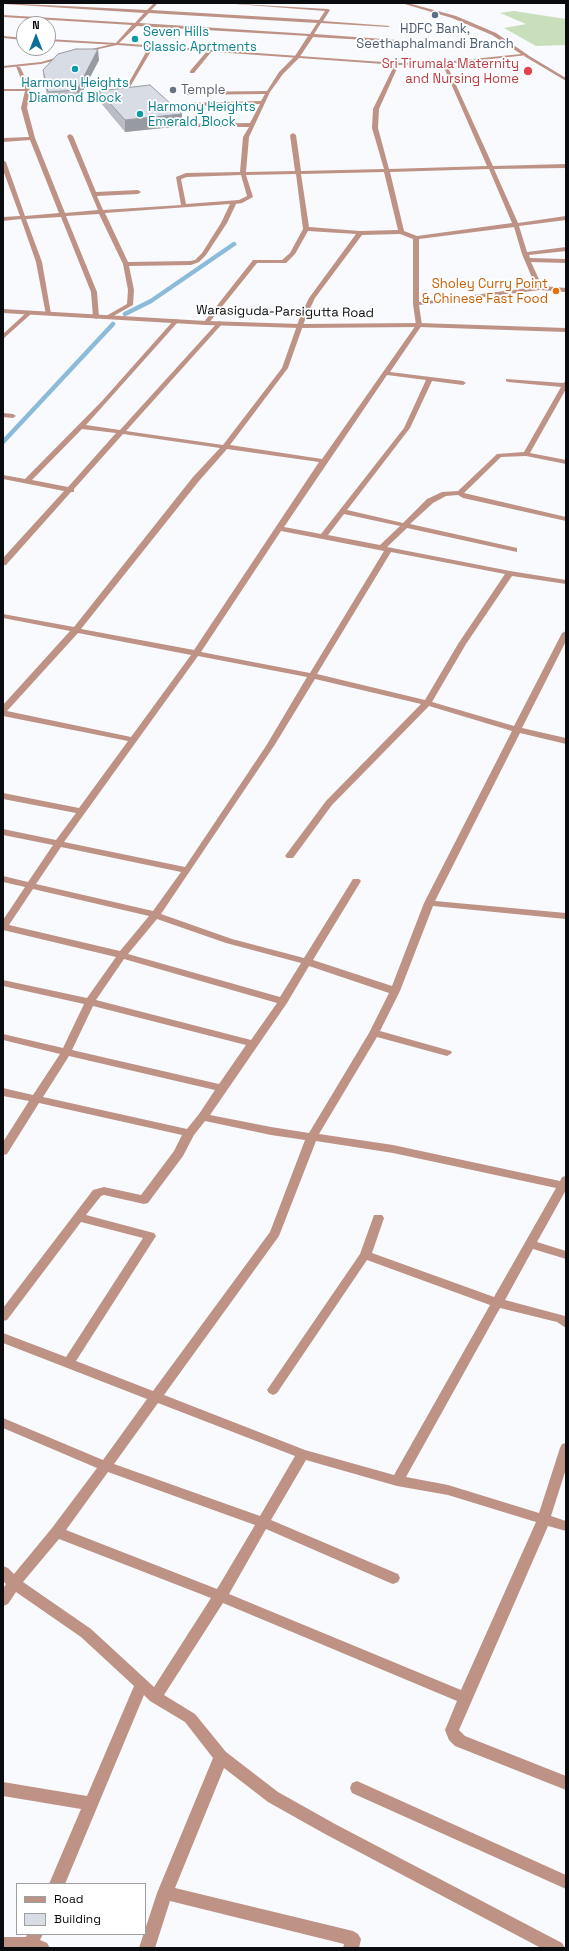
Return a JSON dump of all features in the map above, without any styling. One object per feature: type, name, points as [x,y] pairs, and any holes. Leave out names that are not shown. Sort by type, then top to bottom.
[{"type":"street","points":[[4,3],[388,26]]},
{"type":"street","points":[[3,67],[18,67],[41,63],[117,44],[156,3]]},
{"type":"street","points":[[3,218],[240,202],[250,197],[243,174],[246,137],[268,92],[281,73],[297,57],[313,35],[328,10],[224,3]]},
{"type":"street","points":[[403,3],[412,4],[454,17],[494,34],[565,78]]},
{"type":"street","points":[[3,16],[436,43]]},
{"type":"street","points":[[3,37],[16,38]]},
{"type":"street","points":[[56,40],[397,64],[444,63],[526,55]]},
{"type":"street","points":[[125,92],[152,46]]},
{"type":"street","points":[[192,72],[210,51]]},
{"type":"street","points":[[444,63],[516,225],[540,288]]},
{"type":"street","points":[[397,64],[376,109],[374,128],[387,170],[401,232]]},
{"type":"street","points":[[18,67],[28,90],[24,108],[32,138],[94,292],[96,317]]},
{"type":"street","points":[[3,90],[28,90]]},
{"type":"street","points":[[186,93],[268,92]]},
{"type":"street","points":[[188,104],[263,102]]},
{"type":"street","points":[[185,125],[252,125]]},
{"type":"street","points":[[70,136],[96,194],[101,211],[126,264],[131,290],[130,305],[108,317]]},
{"type":"street","points":[[206,323],[255,261],[284,262],[292,254],[306,229],[293,136]]},
{"type":"street","points":[[3,140],[32,138]]},
{"type":"street","points":[[3,162],[39,262],[48,314]]},
{"type":"street","points":[[184,206],[179,177],[186,175],[566,166]]},
{"type":"street","points":[[96,194],[138,192]]},
{"type":"street","points":[[126,264],[191,263],[197,261],[204,254],[224,223],[234,202]]},
{"type":"street","points":[[306,229],[360,233],[401,232],[416,238],[566,218]]},
{"type":"street","points":[[133,740],[3,712],[76,630],[196,479],[225,447],[285,368],[312,298],[360,233]]},
{"type":"street","points":[[283,1001],[122,955],[3,927],[81,811],[196,653],[324,461],[419,325],[416,304],[416,238]]},
{"type":"street","points":[[527,257],[566,249]]},
{"type":"street","points":[[527,257],[566,261]]},
{"type":"street","points":[[416,304],[540,288],[566,290]]},
{"type":"street","name":"Warasiguda-Parsigutta Road","points":[[3,311],[206,323],[300,326],[419,325],[566,330]]},
{"type":"street","points":[[3,337],[29,313]]},
{"type":"street","points":[[27,481],[78,426],[104,402],[176,321]]},
{"type":"street","points":[[3,563],[71,490],[220,323]]},
{"type":"street","points":[[386,373],[463,383]]},
{"type":"street","points":[[323,536],[407,428],[430,379]]},
{"type":"street","points":[[508,380],[565,384],[526,454]]},
{"type":"street","points":[[3,415],[13,416]]},
{"type":"street","points":[[78,426],[324,461]]},
{"type":"street","points":[[460,493],[499,455],[526,454],[566,462]]},
{"type":"street","points":[[3,477],[71,490]]},
{"type":"street","points":[[3,1151],[66,1052],[90,1002],[122,955],[155,915],[187,870],[270,746],[314,676],[386,548],[404,524],[430,501],[445,494],[460,493],[463,496],[566,519]]},
{"type":"street","points":[[341,511],[514,550]]},
{"type":"street","points":[[279,528],[510,573],[566,582]]},
{"type":"street","points":[[290,856],[329,803],[427,704],[462,644],[510,573]]},
{"type":"street","points":[[3,616],[314,676],[427,704],[518,730],[566,741]]},
{"type":"street","points":[[3,1600],[14,1583],[57,1532],[275,1233],[312,1137],[374,1033],[395,991],[429,904],[518,730],[566,632]]},
{"type":"street","points":[[3,796],[81,811]]},
{"type":"street","points":[[3,832],[187,870]]},
{"type":"street","points":[[3,879],[155,915],[229,941],[307,962],[395,991]]},
{"type":"street","points":[[3,1317],[80,1218],[97,1193],[102,1191],[118,1193],[144,1200],[179,1153],[189,1133],[204,1117],[222,1088],[283,1001],[356,881]]},
{"type":"street","points":[[429,904],[566,916]]},
{"type":"street","points":[[3,983],[90,1002],[254,1044]]},
{"type":"street","points":[[374,1033],[447,1053]]},
{"type":"street","points":[[3,1037],[222,1088]]},
{"type":"street","points":[[3,1092],[189,1133]]},
{"type":"street","points":[[204,1117],[312,1137],[393,1149],[565,1183],[496,1302],[397,1481]]},
{"type":"street","points":[[69,1362],[150,1236],[80,1218]]},
{"type":"street","points":[[274,1390],[365,1255],[378,1218]]},
{"type":"street","points":[[531,1244],[566,1255]]},
{"type":"street","points":[[365,1255],[496,1302],[562,1319],[566,1323]]},
{"type":"street","points":[[3,1338],[69,1362],[154,1397],[239,1428],[303,1454],[397,1481],[448,1490],[566,1526]]},
{"type":"street","points":[[3,1422],[105,1466],[262,1522],[393,1578]]},
{"type":"street","points":[[566,1448],[544,1520],[452,1730],[454,1735],[460,1741],[566,1784]]},
{"type":"street","points":[[155,1697],[220,1596],[303,1454]]},
{"type":"street","points":[[57,1532],[220,1596],[465,1698]]},
{"type":"street","points":[[3,1572],[14,1583],[86,1634],[155,1697],[190,1718],[221,1757],[272,1797],[556,1948]]},
{"type":"street","points":[[57,1883],[141,1685]]},
{"type":"street","points":[[147,1948],[165,1893],[221,1757]]},
{"type":"street","points":[[357,1788],[566,1882]]},
{"type":"street","points":[[3,1789],[92,1804]]},
{"type":"street","points":[[165,1893],[354,1939],[351,1948]]},
{"type":"street","points":[[3,1945],[34,1944]]},
{"type":"green space","points":[[514,11],[566,19],[566,45],[536,46],[504,28],[526,24],[500,13]]},
{"type":"building","points":[[76,49],[98,49],[77,90],[48,92],[43,70],[58,54]]},
{"type":"building","points":[[150,85],[182,114],[125,120],[99,91]]},
{"type":"waterway","points":[[125,314],[151,301],[234,244]]},
{"type":"waterway","points":[[3,442],[113,324]]},
{"type":"place","name":"HDFC Bank, Seethaphalmandi Branch","points":[[435,15]]},
{"type":"place","name":"Seven Hills Classic Aprtments","points":[[135,39]]},
{"type":"place","name":"Harmony Heights Diamond Block","points":[[75,69]]},
{"type":"place","name":"Sri Tirumala Maternity and Nursing Home","points":[[528,71]]},
{"type":"place","name":"Temple","points":[[173,90]]},
{"type":"place","name":"Harmony Heights Emerald Block","points":[[140,114]]},
{"type":"place","name":"Sholey Curry Point & Chinese Fast Food","points":[[556,291]]}]
